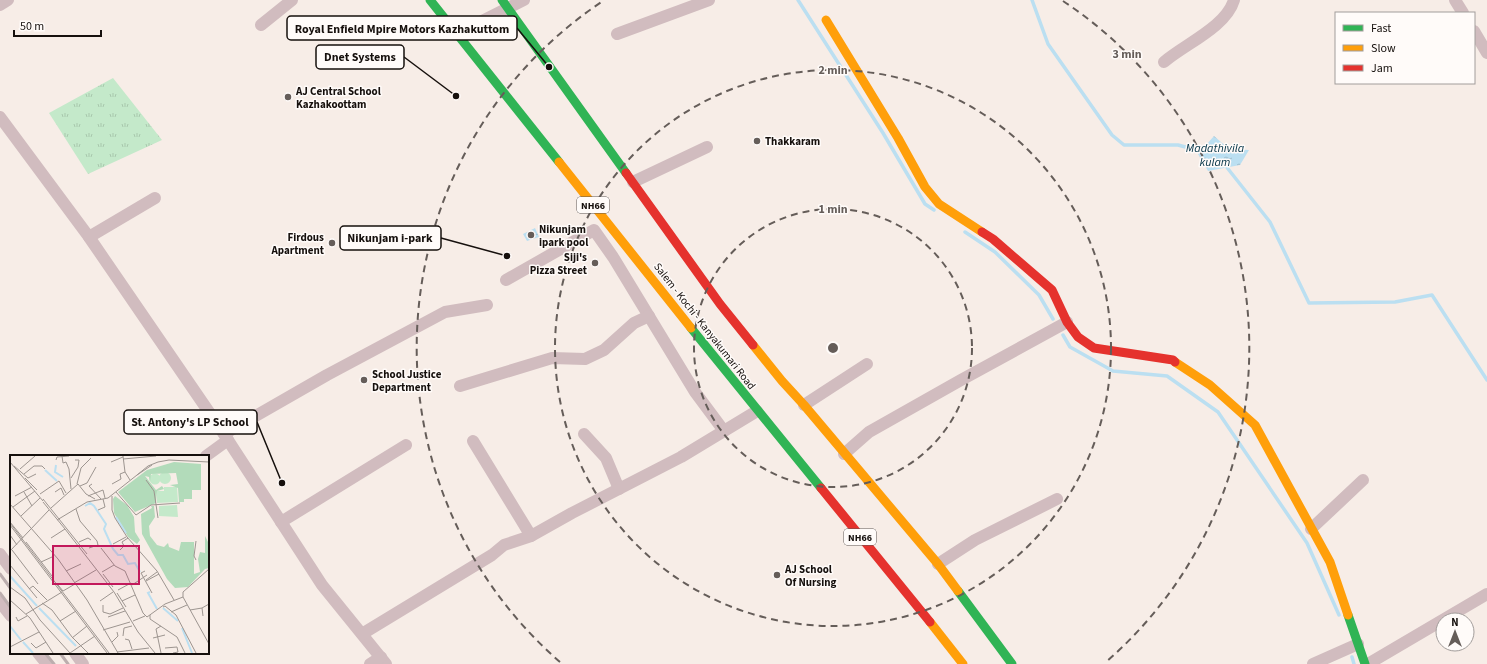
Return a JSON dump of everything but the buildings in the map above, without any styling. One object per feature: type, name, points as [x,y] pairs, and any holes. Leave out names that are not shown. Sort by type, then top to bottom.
[{"type":"main road","name":"Salem - Kochi - Kanyakumari Road","points":[[430,0],[757,411],[945,639],[963,664]]},
{"type":"main road","points":[[505,4],[720,304],[782,381],[938,564],[1012,664]]},
{"type":"main road","points":[[826,20],[898,138],[925,187],[939,204],[993,239],[1052,290],[1067,322],[1078,337],[1094,348],[1173,360],[1210,385],[1255,425],[1330,562],[1365,664]]},
{"type":"street","points":[[0,5],[8,0]]},
{"type":"street","points":[[261,25],[292,0]]},
{"type":"street","points":[[468,28],[505,4],[524,0]]},
{"type":"street","points":[[617,34],[709,0]]},
{"type":"street","points":[[1164,62],[1214,26],[1228,13],[1234,0]]},
{"type":"street","points":[[1455,0],[1462,12]]},
{"type":"street","points":[[1475,33],[1487,53]]},
{"type":"street","points":[[0,117],[88,237],[226,437],[322,585],[384,661],[370,664]]},
{"type":"street","points":[[633,182],[707,147]]},
{"type":"street","points":[[88,237],[155,198]]},
{"type":"street","points":[[506,280],[594,230],[613,257],[695,392],[724,431]]},
{"type":"street","points":[[207,455],[226,437],[327,375],[445,312],[487,305]]},
{"type":"street","points":[[460,386],[552,358],[585,359],[604,350],[634,323],[649,316]]},
{"type":"street","points":[[844,454],[869,432],[1067,322]]},
{"type":"street","points":[[804,405],[867,364]]},
{"type":"street","points":[[362,634],[492,555],[504,545],[531,536],[681,457],[757,411]]},
{"type":"street","points":[[584,434],[606,458],[619,489]]},
{"type":"street","points":[[473,441],[531,536]]},
{"type":"street","points":[[281,522],[406,445]]},
{"type":"street","points":[[1311,529],[1363,480]]},
{"type":"street","points":[[938,564],[975,540],[1057,499]]},
{"type":"street","points":[[0,554],[10,567]]},
{"type":"street","points":[[1368,664],[1487,594]]},
{"type":"street","points":[[0,602],[10,615]]},
{"type":"street","points":[[1312,664],[1358,644]]},
{"type":"street","points":[[39,654],[47,664]]},
{"type":"street","points":[[76,654],[83,664]]},
{"type":"green space","points":[[113,78],[162,140],[88,174],[49,113]]},
{"type":"water","name":"Madathivila kulam","points":[[1214,136],[1229,149],[1249,150],[1240,165],[1208,171],[1198,154]]},
{"type":"water","name":"Nikunjam ipark pool","points":[[535,228],[539,237],[527,241],[523,234]]},
{"type":"waterway","points":[[798,0],[883,133],[925,204],[934,210]]},
{"type":"waterway","points":[[1032,0],[1048,44],[1112,135],[1124,145],[1178,145],[1204,152]]},
{"type":"waterway","points":[[1225,165],[1270,222],[1309,303],[1395,302],[1432,295],[1487,380]]},
{"type":"waterway","points":[[965,232],[995,252],[1039,295],[1053,319]]},
{"type":"waterway","points":[[1063,335],[1070,347],[1113,371],[1167,376],[1218,412],[1307,543],[1339,615]]},
{"type":"waterway","points":[[1352,657],[1354,664]]},
{"type":"railway","points":[[0,574],[10,588]]},
{"type":"railway","points":[[0,593],[10,607]]},
{"type":"railway","points":[[46,654],[54,664]]},
{"type":"railway","points":[[61,654],[68,664]]},
{"type":"traffic: fast","points":[[430,0],[559,162]]},
{"type":"traffic: fast","points":[[502,0],[626,173]]},
{"type":"traffic: fast","points":[[691,328],[821,488]]},
{"type":"traffic: fast","points":[[958,591],[1012,664]]},
{"type":"traffic: fast","points":[[1348,615],[1365,664]]},
{"type":"traffic: slow","points":[[826,20],[898,138],[925,187],[939,204],[982,232]]},
{"type":"traffic: slow","points":[[559,162],[691,328]]},
{"type":"traffic: slow","points":[[753,345],[938,564],[958,591]]},
{"type":"traffic: slow","points":[[1175,362],[1210,385],[1255,425],[1330,562],[1348,615]]},
{"type":"traffic: slow","points":[[930,622],[963,664]]},
{"type":"traffic: jam","points":[[626,173],[720,304],[753,345]]},
{"type":"traffic: jam","points":[[982,232],[993,239],[1052,290],[1067,322],[1078,337],[1094,348],[1173,360],[1175,362]]},
{"type":"traffic: jam","points":[[821,488],[930,622]]},
{"type":"place","name":"Royal Enfield Mpire Motors Kazhakuttom","points":[[549,67]]},
{"type":"place","name":"Dnet Systems","points":[[456,96]]},
{"type":"place","name":"AJ Central School Kazhakoottam","points":[[288,97]]},
{"type":"place","name":"Thakkaram","points":[[757,141]]},
{"type":"place","name":"Nikunjam ipark pool","points":[[531,235]]},
{"type":"place","name":"Firdous Apartment","points":[[332,243]]},
{"type":"place","name":"Nikunjam i-park","points":[[507,256]]},
{"type":"place","name":"Siji's Pizza Street","points":[[595,263]]},
{"type":"place","name":"School Justice Department","points":[[364,380]]},
{"type":"place","name":"St. Antony's LP School","points":[[282,483]]},
{"type":"place","name":"AJ School Of Nursing","points":[[777,575]]}]
